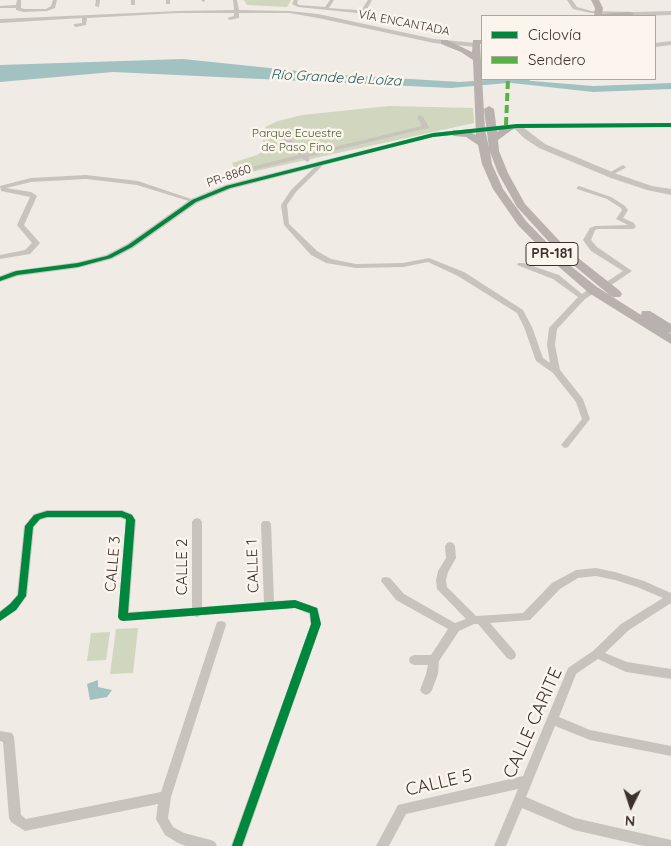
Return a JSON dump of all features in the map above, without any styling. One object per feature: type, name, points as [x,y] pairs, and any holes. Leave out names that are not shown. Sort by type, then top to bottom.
[{"type":"main road","points":[[587,0],[596,11],[630,14]]},
{"type":"main road","points":[[596,11],[605,10],[620,14]]},
{"type":"main road","points":[[444,42],[464,50],[477,60]]},
{"type":"main road","name":"PR-181","points":[[479,42],[477,60],[491,176],[498,189],[514,212],[550,253],[671,337]]},
{"type":"main road","name":"PR-181","points":[[486,80],[486,127]]},
{"type":"main road","points":[[454,132],[468,134],[500,124],[514,126]]},
{"type":"main road","points":[[486,127],[514,126]]},
{"type":"street","points":[[0,7],[18,3],[18,9],[23,11],[47,10],[53,7],[55,0]]},
{"type":"street","points":[[230,18],[237,17],[235,0]]},
{"type":"street","points":[[296,0],[294,4],[298,6],[357,12],[364,10],[370,0]]},
{"type":"street","points":[[326,9],[332,0]]},
{"type":"street","points":[[564,0],[569,0],[575,8],[596,11]]},
{"type":"street","name":"VÍA ENCANTADA","points":[[0,19],[237,9],[291,10],[321,13],[426,35],[479,42]]},
{"type":"street","name":"VÍA ENCANTADA","points":[[0,19],[85,17],[237,9],[318,16],[444,42],[479,42]]},
{"type":"street","points":[[620,14],[671,13]]},
{"type":"street","points":[[76,25],[84,24],[85,17]]},
{"type":"street","points":[[656,45],[671,43]]},
{"type":"street","points":[[229,174],[426,127],[420,117]]},
{"type":"street","points":[[531,139],[536,129],[552,125]]},
{"type":"street","points":[[514,126],[671,125]]},
{"type":"street","points":[[514,126],[542,146],[610,174],[650,188],[671,192]]},
{"type":"street","name":"PR-8860","points":[[0,279],[16,274],[78,265],[109,257],[130,246],[194,201],[252,179],[425,137],[486,127]]},
{"type":"street","points":[[283,135],[304,157],[316,165],[293,191],[284,205],[286,224],[314,253],[328,261],[356,266],[403,265],[429,260],[461,274],[520,312],[528,327],[539,359],[556,371],[580,402],[586,419],[565,446]]},
{"type":"street","points":[[610,174],[623,167]]},
{"type":"street","points":[[0,189],[31,180],[86,177],[138,183],[194,201]]},
{"type":"street","points":[[556,371],[551,345],[553,328],[582,297],[628,271],[594,249],[587,240],[592,229],[597,227],[633,227],[632,224],[619,219],[625,210],[609,198],[579,188]]},
{"type":"street","points":[[0,189],[19,191],[34,196],[20,225],[34,239],[36,244],[26,252],[0,257]]},
{"type":"street","points":[[521,265],[556,277],[582,297]]},
{"type":"street","name":"CALLE 3","points":[[0,616],[13,607],[22,596],[29,526],[37,517],[47,514],[122,514],[129,517],[131,520],[123,617],[197,613],[294,604],[314,612],[316,624],[237,846]]},
{"type":"street","name":"CALLE 2","points":[[197,522],[197,613]]},
{"type":"street","name":"CALLE 1","points":[[266,524],[270,607]]},
{"type":"street","points":[[450,546],[451,558],[440,580],[442,589],[511,654]]},
{"type":"street","points":[[426,690],[432,674],[434,660],[455,628],[478,621],[526,617],[556,586],[576,574],[596,572],[615,576],[640,584],[671,598]]},
{"type":"street","points":[[386,581],[400,596],[455,628]]},
{"type":"street","name":"CALLE CARITE","points":[[500,846],[572,671],[597,654],[625,626],[671,598]]},
{"type":"street","points":[[211,846],[182,839],[169,831],[162,818],[166,797],[221,625]]},
{"type":"street","points":[[597,654],[626,667],[671,674]]},
{"type":"street","points":[[414,660],[434,660]]},
{"type":"street","points":[[552,720],[590,735],[671,751]]},
{"type":"street","points":[[4,736],[15,818],[25,825],[166,797]]},
{"type":"street","name":"CALLE 5","points":[[382,846],[402,809],[526,781]]},
{"type":"street","points":[[518,800],[574,824],[671,846]]},
{"type":"green space","points":[[244,0],[291,0],[287,7],[247,5]]},
{"type":"green space","name":"Parque Ecuestre de Paso Fino","points":[[389,106],[473,108],[474,123],[238,175],[232,163],[257,155],[268,148],[263,141],[262,131],[267,126],[278,121],[302,115]]},
{"type":"green space","points":[[138,628],[133,673],[110,674],[116,629]]},
{"type":"green space","points":[[110,632],[106,660],[87,661],[91,633]]},
{"type":"water","points":[[183,59],[327,74],[460,82],[486,80],[530,81],[451,88],[113,72],[0,82],[0,65]]},
{"type":"water","points":[[98,680],[98,687],[112,690],[107,697],[90,700],[87,684]]},
{"type":"waterway","name":"Río Grande de Loíza","points":[[512,80],[593,89],[671,86]]},
{"type":"marked path","points":[[506,125],[508,80]]},
{"type":"cycle path","points":[[0,279],[16,273],[78,265],[109,257],[130,246],[194,201],[228,187],[433,135],[517,126],[671,125]]},
{"type":"cycle path","points":[[0,617],[13,607],[22,596],[29,526],[37,517],[47,514],[122,514],[129,517],[131,520],[123,617],[295,604],[314,611],[316,624],[237,846]]}]
